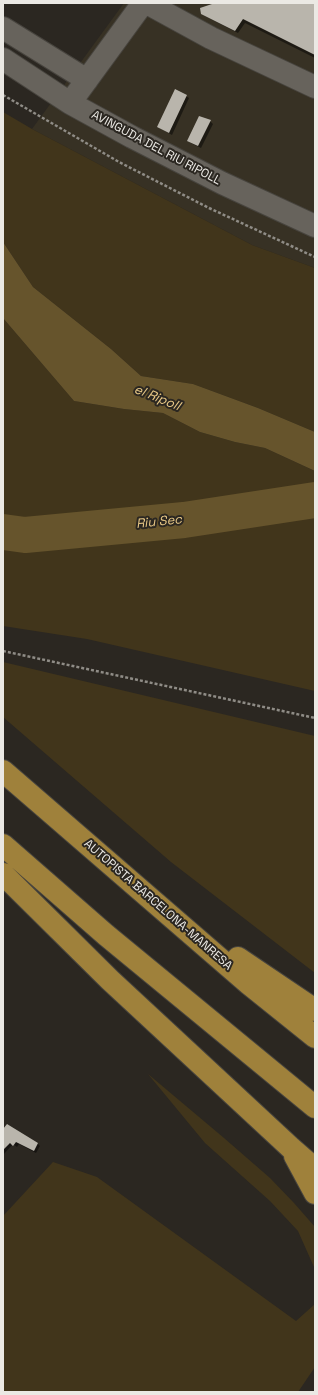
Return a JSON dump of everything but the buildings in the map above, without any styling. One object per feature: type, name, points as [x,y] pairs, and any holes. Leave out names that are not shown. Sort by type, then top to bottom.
[{"type":"highway","name":"AUTOPISTA BARCELONA-MANRESA","points":[[3,770],[249,984],[315,1037]]},
{"type":"highway","points":[[3,845],[106,935],[315,1107]]},
{"type":"highway","points":[[3,874],[110,980],[315,1169]]},
{"type":"highway","points":[[182,926],[207,938],[315,1010]]},
{"type":"highway","points":[[291,1148],[315,1193]]},
{"type":"street","points":[[70,103],[143,3]]},
{"type":"street","points":[[147,3],[211,38],[315,87]]},
{"type":"street","points":[[3,28],[87,80]]},
{"type":"street","name":"AVINGUDA DEL RIU RIPOLL","points":[[3,59],[70,103],[132,137],[222,183],[315,226]]},
{"type":"path","points":[[3,95],[72,136],[126,165],[209,208],[315,257]]},
{"type":"path","points":[[3,651],[315,718]]},
{"type":"shaded area","points":[[124,3],[315,3],[315,268],[252,245],[32,129]]},
{"type":"shaded area","points":[[3,112],[32,129],[252,245],[315,268],[315,432],[258,408],[193,384],[141,376],[111,349],[33,287],[3,242]]},
{"type":"shaded area","points":[[3,318],[74,401],[124,409],[163,413],[200,432],[235,442],[265,448],[315,471],[315,691],[87,639],[3,626]]},
{"type":"shaded area","points":[[3,662],[315,736],[315,973],[171,862],[3,717]]},
{"type":"shaded area","points":[[148,1074],[270,1178],[315,1227],[315,1273],[314,1267],[298,1231],[270,1201],[205,1143]]},
{"type":"shaded area","points":[[53,1162],[97,1177],[296,1321],[315,1304],[315,1367],[298,1392],[3,1392],[3,1216]]},
{"type":"water","name":"el Ripoll","points":[[3,242],[33,287],[111,349],[141,376],[193,384],[258,408],[315,432],[315,471],[265,448],[235,442],[200,432],[163,413],[124,409],[74,401],[3,318]]},
{"type":"waterway","name":"Riu Sec","points":[[3,532],[25,535],[184,520],[315,500]]}]
